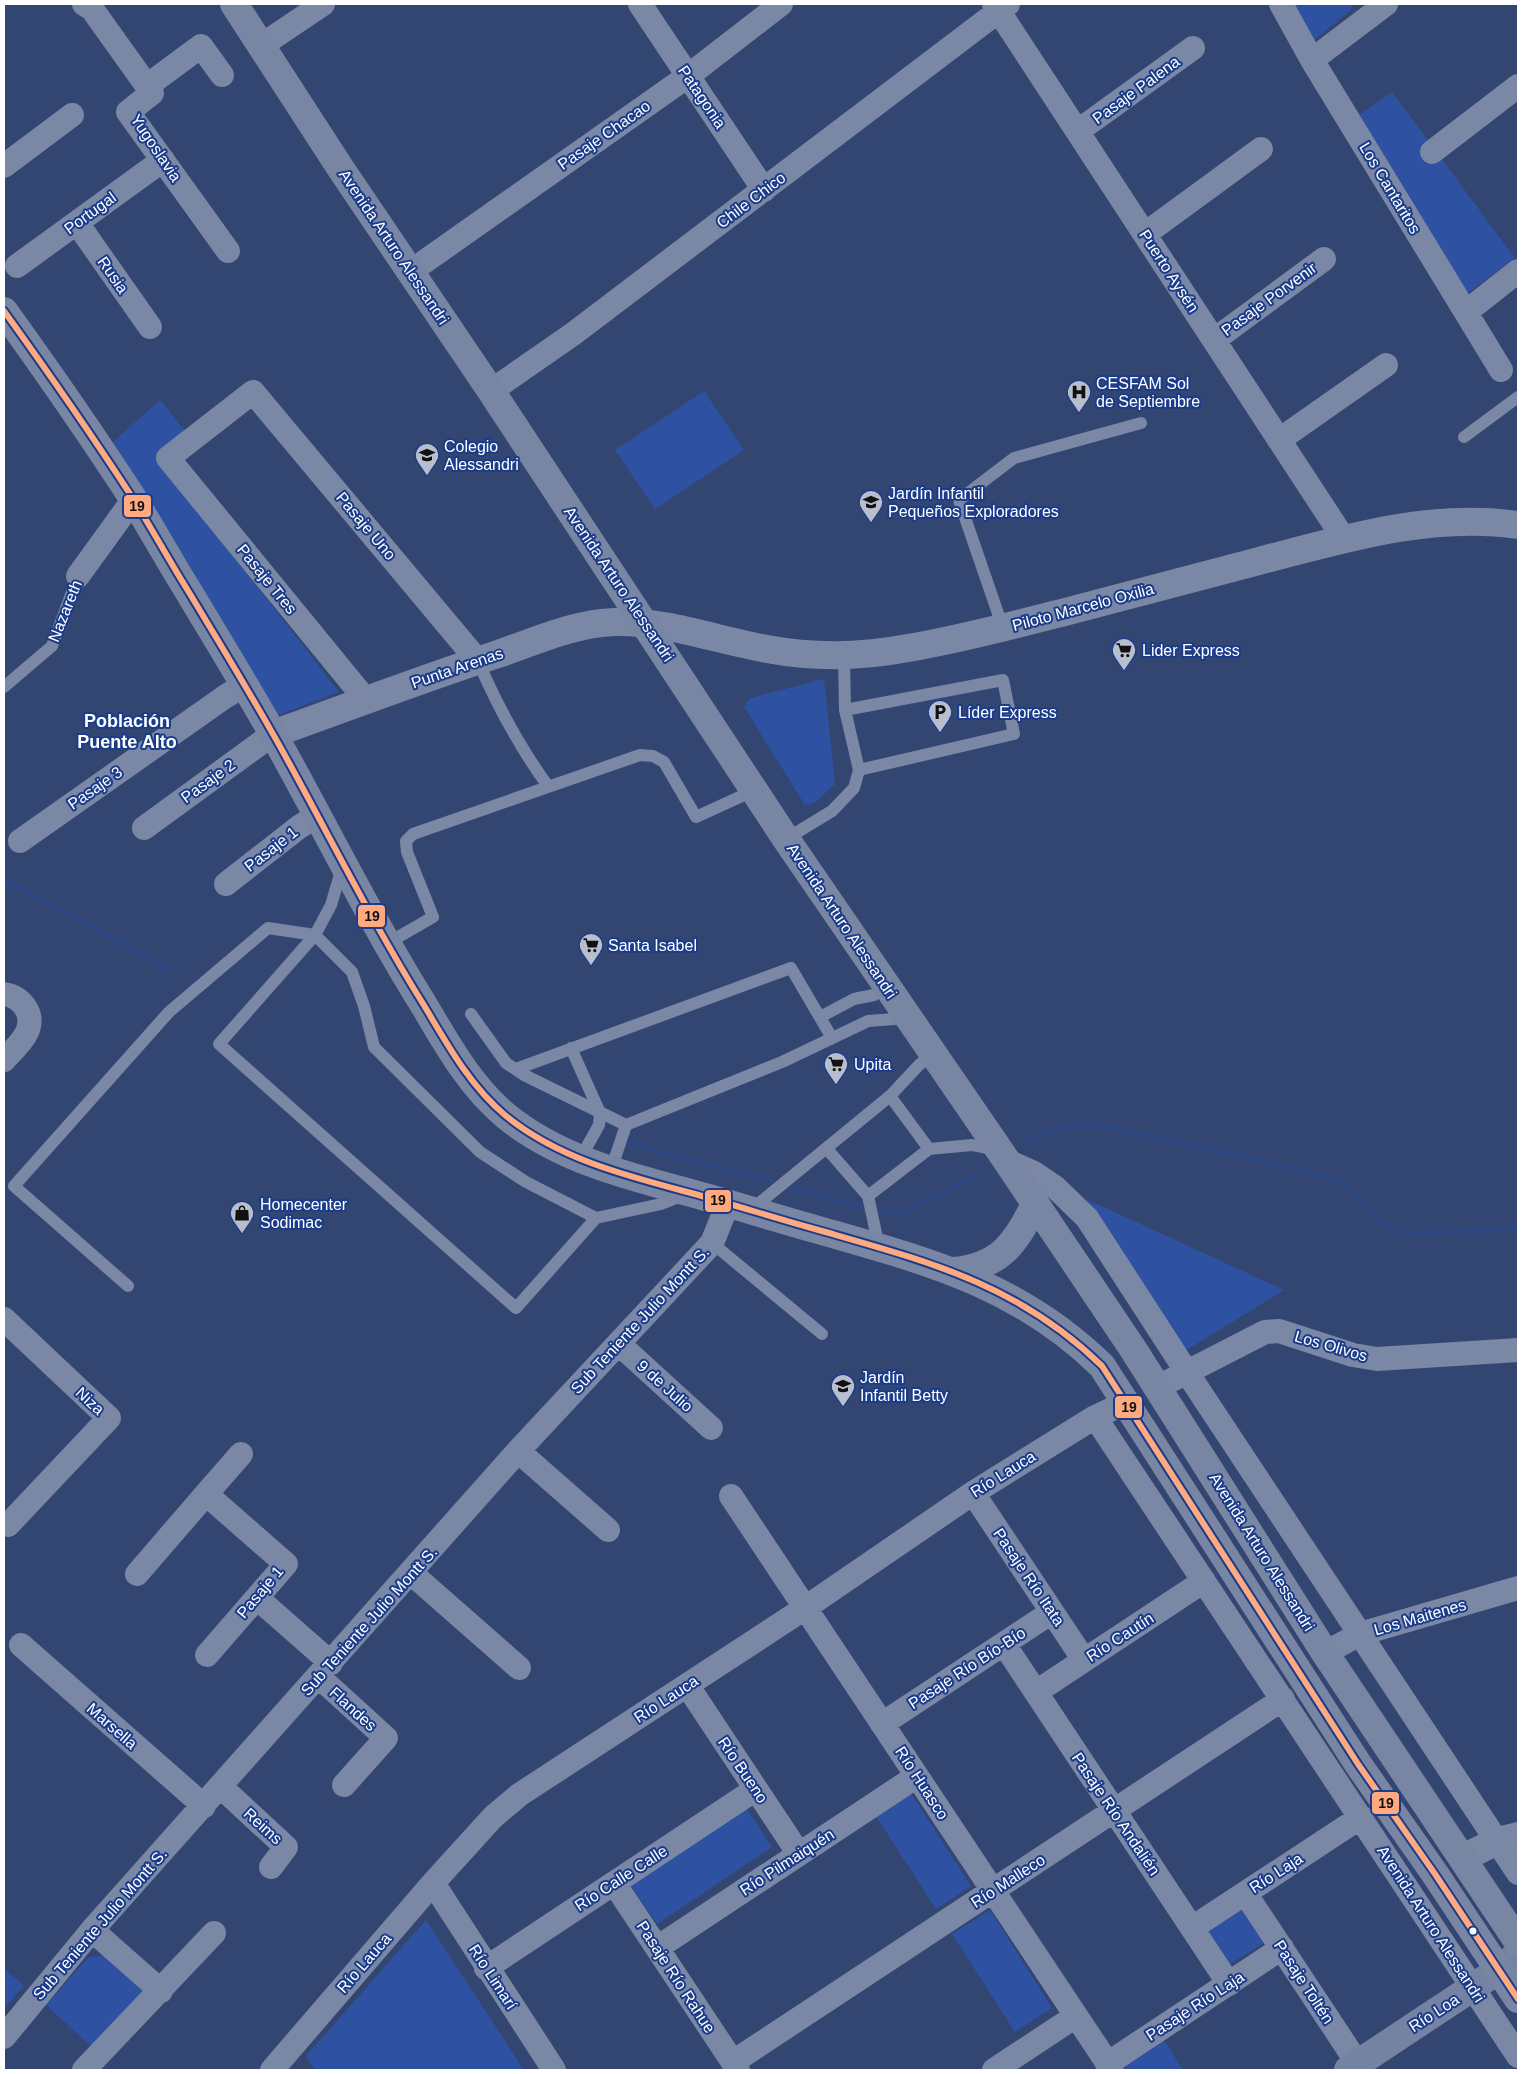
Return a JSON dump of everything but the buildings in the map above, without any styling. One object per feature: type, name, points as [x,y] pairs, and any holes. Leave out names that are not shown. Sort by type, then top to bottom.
[{"type":"main road","name":"Avenida Arturo Alessandri","points":[[234,4],[341,169],[491,391],[786,839],[1004,1156],[1158,1388],[1325,1653],[1518,1942]]},
{"type":"main road","points":[[4,311],[42,363],[133,500],[245,685],[318,815],[386,944],[462,1067],[484,1095],[506,1116],[539,1140],[580,1159],[611,1170],[879,1247],[953,1271],[988,1286],[1036,1312],[1082,1346],[1102,1366],[1127,1378],[1158,1388]]},
{"type":"main road","points":[[953,1271],[980,1267],[1005,1251],[1024,1229],[1035,1204]]},
{"type":"main road","name":"Avenida Arturo Alessandri","points":[[1102,1366],[1358,1764],[1435,1874],[1509,1962],[1518,1999]]},
{"type":"main road","name":"Río Loa","points":[[1356,2068],[1509,1962]]},
{"type":"street","points":[[262,45],[323,4]]},
{"type":"street","name":"Patagonia","points":[[640,4],[764,190]]},
{"type":"street","name":"Pasaje Chacao","points":[[424,262],[688,76],[781,4]]},
{"type":"street","name":"Los Cantaritos","points":[[1281,4],[1312,60],[1501,370]]},
{"type":"street","points":[[1312,60],[1386,4]]},
{"type":"street","points":[[92,5],[147,86],[201,46],[222,74]]},
{"type":"street","name":"Puerto Aysén","points":[[1000,6],[1078,132],[1344,539]]},
{"type":"street","name":"Chile Chico","points":[[491,391],[573,334],[764,190],[1000,6]]},
{"type":"street","name":"Pasaje Palena","points":[[1078,132],[1193,48]]},
{"type":"street","name":"Yugoslavia","points":[[147,86],[152,93],[128,112],[228,251]]},
{"type":"street","points":[[1432,152],[1518,86]]},
{"type":"street","points":[[4,166],[72,114]]},
{"type":"street","points":[[1145,234],[1261,149]]},
{"type":"street","name":"Portugal","points":[[17,266],[163,160]]},
{"type":"street","name":"Rusia","points":[[77,223],[150,327]]},
{"type":"street","name":"Pasaje Porvenir","points":[[1214,340],[1324,259]]},
{"type":"street","points":[[1466,312],[1518,271]]},
{"type":"street","points":[[1279,440],[1386,365]]},
{"type":"street","name":"Pasaje Uno","points":[[168,458],[253,392],[478,661]]},
{"type":"street","name":"Pasaje Tres","points":[[168,458],[366,700]]},
{"type":"street","name":"Nazareth","points":[[78,576],[133,500]]},
{"type":"street","name":"Piloto Marcelo Oxilia","points":[[645,624],[708,635],[767,649],[799,654],[844,656],[912,648],[1002,628],[1344,539],[1454,521],[1499,522],[1518,525]]},
{"type":"street","name":"Punta Arenas","points":[[273,734],[577,628],[612,622],[645,624]]},
{"type":"street","name":"Pasaje 3","points":[[20,842],[226,696],[245,685]]},
{"type":"street","name":"Pasaje 2","points":[[144,828],[273,734]]},
{"type":"street","name":"Pasaje 1","points":[[226,884],[299,827],[318,815]]},
{"type":"street","points":[[4,994],[11,995],[23,1004],[29,1018],[29,1026],[25,1036],[4,1060]]},
{"type":"street","points":[[1004,1156],[1049,1183],[1087,1218],[1360,1634],[1508,1838],[1518,1872]]},
{"type":"street","name":"Sub Teniente Julio Montt S.","points":[[4,2037],[92,1930],[518,1451],[712,1243],[739,1207]]},
{"type":"street","name":"Niza","points":[[4,1320],[109,1418],[8,1525],[4,1522]]},
{"type":"street","name":"Los Olivos","points":[[1158,1388],[1188,1374],[1265,1332],[1279,1331],[1353,1355],[1377,1359],[1518,1350]]},
{"type":"street","name":"9 de Julio","points":[[619,1344],[711,1428]]},
{"type":"street","name":"Río Lauca","points":[[272,2070],[433,1883],[493,1817],[519,1795],[806,1608],[973,1493],[1096,1417],[1125,1403]]},
{"type":"street","name":"Avenida Arturo Alessandri","points":[[1096,1417],[1518,2056]]},
{"type":"street","points":[[518,1451],[608,1530]]},
{"type":"street","points":[[137,1574],[241,1454]]},
{"type":"street","name":"Pasaje Río Itata","points":[[973,1493],[1084,1660]]},
{"type":"street","name":"Pasaje 1","points":[[206,1494],[286,1564],[207,1655]]},
{"type":"street","name":"Río Huasco","points":[[732,1496],[1109,2067]]},
{"type":"street","points":[[411,1573],[519,1668]]},
{"type":"street","name":"Río Cautín","points":[[1036,1692],[1204,1581]]},
{"type":"street","name":"Los Maitenes","points":[[1325,1653],[1360,1634],[1518,1588]]},
{"type":"street","name":"Flandes","points":[[257,1598],[386,1738],[344,1785]]},
{"type":"street","name":"Pasaje Río Bío-Bío","points":[[882,1724],[1052,1612]]},
{"type":"street","name":"Pasaje Río Andalién","points":[[1004,1644],[1229,1984]]},
{"type":"street","name":"Marsella","points":[[21,1645],[204,1806]]},
{"type":"street","name":"Río Bueno","points":[[687,1685],[799,1854]]},
{"type":"street","name":"Río Malleco","points":[[739,2068],[1287,1705]]},
{"type":"street","name":"Río Pilmaiquén","points":[[657,1948],[917,1776]]},
{"type":"street","name":"Reims","points":[[221,1787],[286,1847],[271,1867]]},
{"type":"street","name":"Río Calle Calle","points":[[486,1968],[756,1790]]},
{"type":"street","name":"Río Laja","points":[[1192,1928],[1361,1817]]},
{"type":"street","points":[[1463,1858],[1508,1838]]},
{"type":"street","name":"Río Limarí","points":[[433,1883],[486,1968],[554,2070]]},
{"type":"street","name":"Pasaje Río Rahue","points":[[614,1883],[739,2068]]},
{"type":"street","name":"Pasaje Toltén","points":[[1246,1893],[1356,2068]]},
{"type":"street","points":[[92,1930],[161,1991]]},
{"type":"street","points":[[84,2070],[214,1933]]},
{"type":"street","name":"Pasaje Río Laja","points":[[1109,2067],[1282,1948]]},
{"type":"street","points":[[994,2070],[1076,2016]]},
{"type":"lane","points":[[1464,437],[1518,397]]},
{"type":"lane","points":[[1002,628],[959,500],[1014,458],[1141,423]]},
{"type":"lane","name":"Nazareth","points":[[4,687],[52,646],[78,576]]},
{"type":"lane","points":[[786,839],[832,810],[854,788],[859,770],[845,710],[844,656]]},
{"type":"lane","points":[[478,661],[492,693],[535,768],[548,786]]},
{"type":"lane","points":[[845,710],[1003,680],[1014,734],[859,770]]},
{"type":"lane","points":[[386,944],[433,916],[407,852],[406,841],[413,834],[640,754],[653,756],[664,762],[696,817],[755,790]]},
{"type":"lane","points":[[343,862],[331,905],[315,935],[219,1044],[516,1308],[596,1218],[661,1204],[689,1193]]},
{"type":"lane","points":[[128,1286],[14,1186],[169,1012],[268,928],[315,935],[352,972],[364,1006],[374,1047],[480,1152],[526,1182],[596,1218]]},
{"type":"lane","points":[[516,1069],[791,968],[832,1038]]},
{"type":"lane","points":[[820,1017],[854,999],[874,994],[886,986]]},
{"type":"lane","points":[[471,1014],[506,1063],[600,1114],[626,1125],[734,1082],[868,1021],[908,1018]]},
{"type":"lane","points":[[571,1048],[600,1114],[599,1125],[580,1159]]},
{"type":"lane","points":[[739,1207],[827,1149],[890,1096],[919,1065],[933,1054]]},
{"type":"lane","points":[[890,1096],[929,1149]]},
{"type":"lane","points":[[611,1170],[626,1125]]},
{"type":"lane","points":[[868,1196],[929,1149],[972,1145],[1004,1156]]},
{"type":"lane","points":[[827,1149],[868,1196],[879,1247]]},
{"type":"lane","points":[[712,1243],[822,1334]]},
{"type":"shaded area","points":[[1292,4],[1350,4],[1353,8],[1313,41]]},
{"type":"shaded area","points":[[1392,92],[1515,258],[1465,295],[1357,117]]},
{"type":"shaded area","points":[[704,391],[744,450],[655,509],[615,450]]},
{"type":"shaded area","points":[[160,400],[186,432],[156,456],[339,692],[273,717],[113,442]]},
{"type":"shaded area","points":[[824,679],[835,784],[816,802],[805,805],[744,707],[750,698]]},
{"type":"shaded area","points":[[1086,1199],[1284,1290],[1185,1351]]},
{"type":"shaded area","points":[[907,1787],[971,1886],[936,1909],[872,1810]]},
{"type":"shaded area","points":[[745,1806],[772,1847],[657,1924],[630,1884]]},
{"type":"shaded area","points":[[1241,1905],[1264,1943],[1227,1966],[1203,1929]]},
{"type":"shaded area","points":[[990,1910],[1052,2008],[1015,2032],[952,1934]]},
{"type":"shaded area","points":[[426,1920],[524,2070],[315,2070],[306,2056]]},
{"type":"shaded area","points":[[109,1955],[144,1989],[92,2047],[46,2005],[89,1957]]},
{"type":"shaded area","points":[[4,1968],[24,1986],[4,2008]]},
{"type":"shaded area","points":[[1161,2036],[1183,2070],[1128,2070],[1122,2061]]},
{"type":"waterway","points":[[4,879],[169,969]]},
{"type":"waterway","points":[[1028,1143],[1040,1136],[1080,1124],[1115,1128],[1291,1168],[1342,1182],[1359,1198],[1379,1223],[1405,1234],[1518,1228]]},
{"type":"waterway","points":[[632,1142],[659,1152],[771,1181]]},
{"type":"waterway","points":[[883,1213],[902,1213],[975,1176]]},
{"type":"waterway","points":[[795,1189],[860,1207]]},
{"type":"transit line","name":"19","points":[[4,311],[117,473],[264,719],[407,977],[452,1051],[471,1079],[493,1105],[527,1131],[571,1155],[618,1173],[862,1242],[936,1266],[1005,1296],[1038,1315],[1071,1338],[1102,1366],[1358,1764],[1435,1874],[1518,1999]]},
{"type":"place","name":"CESFAM Sol de Septiembre","points":[[1079,413]]},
{"type":"place","name":"Colegio Alessandri","points":[[427,476]]},
{"type":"place","name":"Jardín Infantil Pequeños Exploradores","points":[[871,523]]},
{"type":"place","name":"Lider Express","points":[[1124,671]]},
{"type":"place","name":"Líder Express","points":[[940,733]]},
{"type":"place","name":"Santa Isabel","points":[[591,966]]},
{"type":"place","name":"Upita","points":[[836,1085]]},
{"type":"place","name":"Homecenter Sodimac","points":[[242,1234]]},
{"type":"place","name":"Jardín Infantil Betty","points":[[843,1407]]},
{"type":"district","name":"Población Puente Alto","points":[[127,731]]}]
